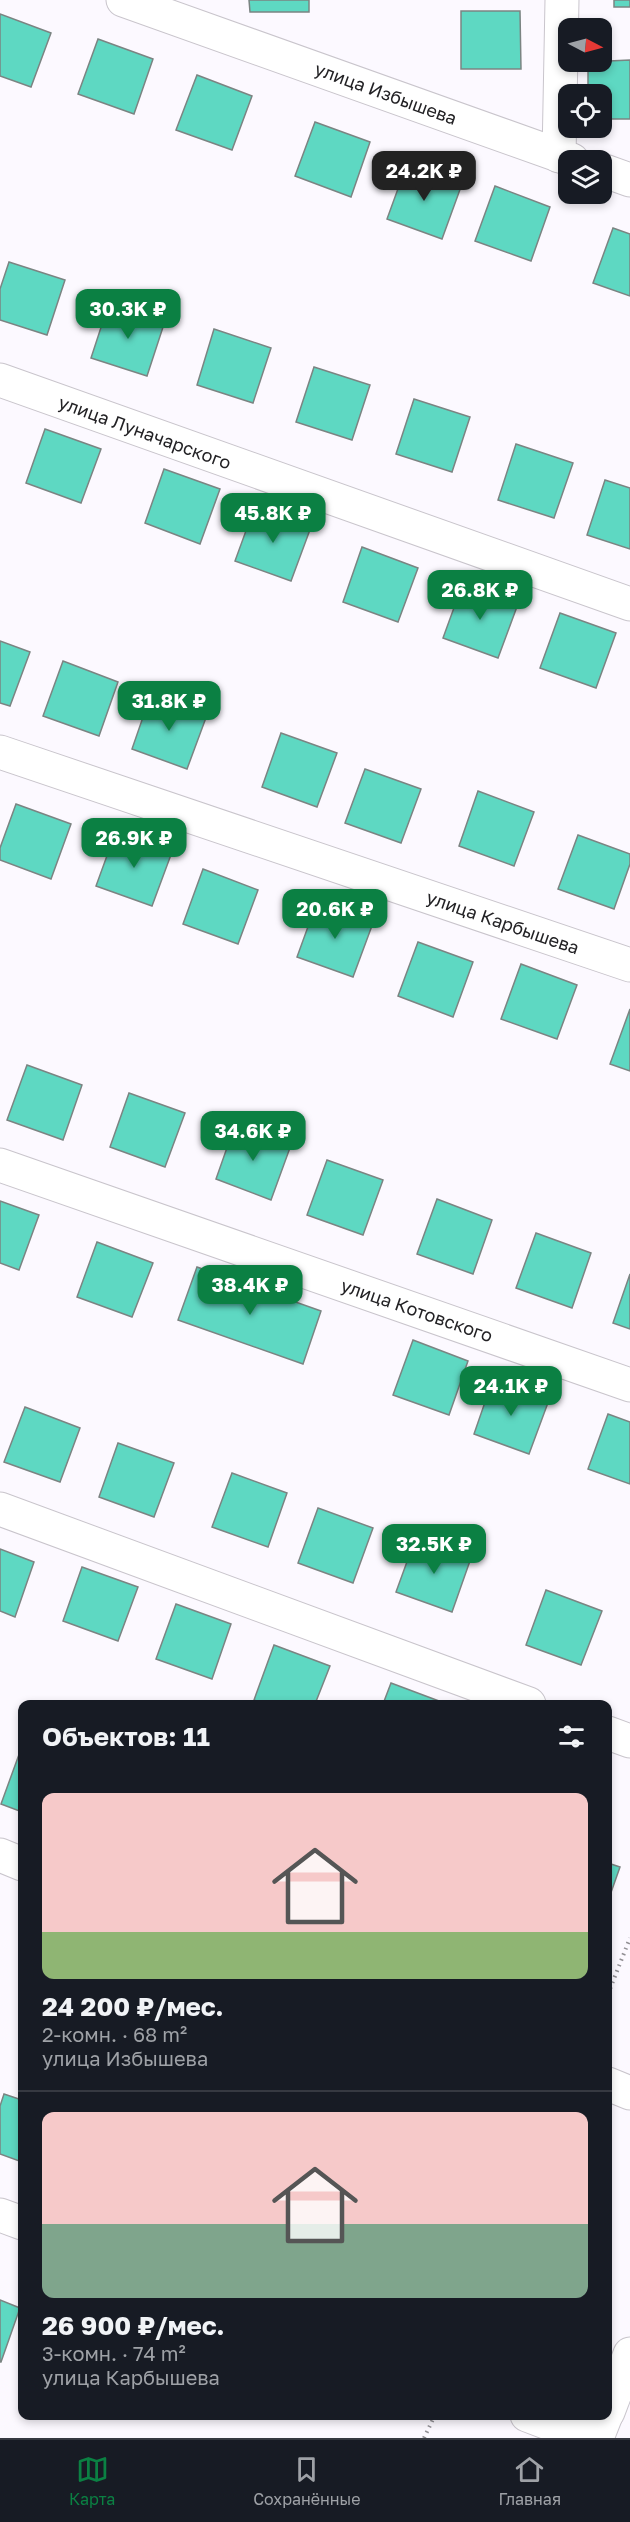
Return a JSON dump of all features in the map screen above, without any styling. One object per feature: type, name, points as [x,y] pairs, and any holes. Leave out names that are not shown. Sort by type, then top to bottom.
[{"type":"street","name":"улица Избышева","points":[[123,0],[212,15],[558,155]]},
{"type":"street","name":"улица Избышева","points":[[562,0],[566,150]]},
{"type":"street","points":[[612,174],[630,180]]},
{"type":"street","name":"улица Луначарского","points":[[0,380],[630,604]]},
{"type":"street","name":"улица Карбышева","points":[[0,752],[630,965]]},
{"type":"street","name":"улица Котовского","points":[[0,1165],[630,1385]]},
{"type":"street","points":[[0,1509],[518,1700]]},
{"type":"street","points":[[612,1734],[630,1741]]},
{"type":"street","points":[[0,1855],[18,1862]]},
{"type":"street","points":[[612,2086],[630,2093]]},
{"type":"street","points":[[0,2215],[18,2222]]},
{"type":"street","points":[[614,2407],[630,2354]]},
{"type":"street","points":[[540,2420],[587,2438]]},
{"type":"street","points":[[597,2438],[607,2420]]},
{"type":"path","points":[[612,1984],[630,1938]]},
{"type":"path","points":[[424,2438],[433,2420]]},
{"type":"building","points":[[249,0],[309,0],[309,12],[250,12]]},
{"type":"building","points":[[614,0],[630,0],[630,7],[614,7]]},
{"type":"building","points":[[461,11],[520,11],[521,69],[461,69]]},
{"type":"building","points":[[0,14],[51,33],[31,87],[0,76]]},
{"type":"building","points":[[98,39],[153,59],[134,114],[78,94]]},
{"type":"building","points":[[630,60],[630,119],[612,119],[612,84],[588,84],[588,72],[612,72],[612,61]]},
{"type":"building","points":[[197,75],[252,96],[232,150],[176,130]]},
{"type":"building","points":[[315,122],[370,142],[351,197],[295,176]]},
{"type":"building","points":[[407,164],[462,184],[442,239],[387,219]]},
{"type":"building","points":[[495,186],[550,207],[531,261],[475,241]]},
{"type":"building","points":[[613,228],[630,234],[630,296],[593,283]]},
{"type":"building","points":[[9,262],[65,280],[47,335],[0,320],[0,289]]},
{"type":"building","points":[[109,303],[165,321],[147,376],[91,358]]},
{"type":"building","points":[[214,329],[271,348],[253,403],[197,385]]},
{"type":"building","points":[[314,367],[370,385],[352,440],[296,422]]},
{"type":"building","points":[[414,399],[470,417],[452,472],[396,454]]},
{"type":"building","points":[[45,429],[101,449],[81,503],[26,483]]},
{"type":"building","points":[[516,444],[573,463],[554,518],[498,500]]},
{"type":"building","points":[[164,469],[220,489],[200,544],[145,523]]},
{"type":"building","points":[[605,480],[630,488],[630,549],[587,535]]},
{"type":"building","points":[[255,506],[311,527],[291,581],[235,561]]},
{"type":"building","points":[[362,547],[418,568],[398,622],[343,602]]},
{"type":"building","points":[[463,583],[518,604],[498,658],[443,638]]},
{"type":"building","points":[[560,613],[616,633],[596,688],[540,668]]},
{"type":"building","points":[[0,641],[30,652],[10,706],[0,703]]},
{"type":"building","points":[[63,661],[118,682],[99,736],[43,716]]},
{"type":"building","points":[[151,694],[207,715],[187,769],[132,749]]},
{"type":"building","points":[[281,733],[337,753],[317,807],[262,787]]},
{"type":"building","points":[[365,769],[421,789],[401,843],[345,823]]},
{"type":"building","points":[[478,791],[534,812],[514,866],[459,846]]},
{"type":"building","points":[[16,804],[71,824],[51,879],[0,860],[0,848]]},
{"type":"building","points":[[116,831],[172,852],[152,906],[96,886]]},
{"type":"building","points":[[578,835],[630,854],[630,864],[614,909],[558,889]]},
{"type":"building","points":[[203,869],[258,890],[238,944],[183,924]]},
{"type":"building","points":[[317,902],[373,923],[353,977],[297,957]]},
{"type":"building","points":[[418,942],[473,962],[453,1017],[398,996]]},
{"type":"building","points":[[521,964],[577,985],[557,1039],[501,1019]]},
{"type":"building","points":[[630,1009],[630,1071],[610,1064]]},
{"type":"building","points":[[27,1065],[82,1085],[63,1140],[7,1120]]},
{"type":"building","points":[[129,1093],[185,1113],[165,1167],[110,1147]]},
{"type":"building","points":[[235,1125],[291,1145],[271,1200],[216,1179]]},
{"type":"building","points":[[327,1160],[383,1180],[363,1235],[307,1215]]},
{"type":"building","points":[[437,1199],[492,1220],[473,1274],[417,1254]]},
{"type":"building","points":[[0,1201],[39,1215],[19,1270],[0,1263]]},
{"type":"building","points":[[536,1233],[591,1253],[572,1308],[516,1288]]},
{"type":"building","points":[[97,1242],[153,1263],[132,1317],[77,1297]]},
{"type":"building","points":[[197,1267],[321,1311],[303,1364],[178,1320]]},
{"type":"building","points":[[630,1274],[630,1329],[613,1323]]},
{"type":"building","points":[[413,1340],[468,1361],[449,1415],[393,1395]]},
{"type":"building","points":[[493,1379],[549,1400],[529,1454],[474,1434]]},
{"type":"building","points":[[25,1407],[80,1428],[60,1482],[4,1462]]},
{"type":"building","points":[[608,1414],[630,1422],[630,1484],[588,1469]]},
{"type":"building","points":[[118,1443],[174,1463],[154,1517],[99,1497]]},
{"type":"building","points":[[232,1473],[287,1493],[268,1547],[212,1527]]},
{"type":"building","points":[[318,1508],[373,1528],[353,1583],[298,1563]]},
{"type":"building","points":[[416,1537],[471,1558],[452,1612],[396,1592]]},
{"type":"building","points":[[0,1549],[34,1562],[15,1617],[0,1611]]},
{"type":"building","points":[[82,1567],[138,1587],[118,1641],[63,1621]]},
{"type":"building","points":[[546,1590],[602,1611],[581,1665],[526,1645]]},
{"type":"building","points":[[176,1604],[231,1624],[212,1679],[156,1659]]},
{"type":"building","points":[[274,1645],[330,1666],[317,1700],[254,1700]]},
{"type":"building","points":[[391,1683],[436,1700],[385,1700]]},
{"type":"building","points":[[18,1757],[18,1810],[1,1804]]},
{"type":"building","points":[[612,1864],[620,1867],[612,1890]]},
{"type":"building","points":[[4,2094],[18,2099],[18,2161],[0,2154],[0,2106]]},
{"type":"building","points":[[0,2300],[18,2307],[18,2314],[0,2362]]}]
